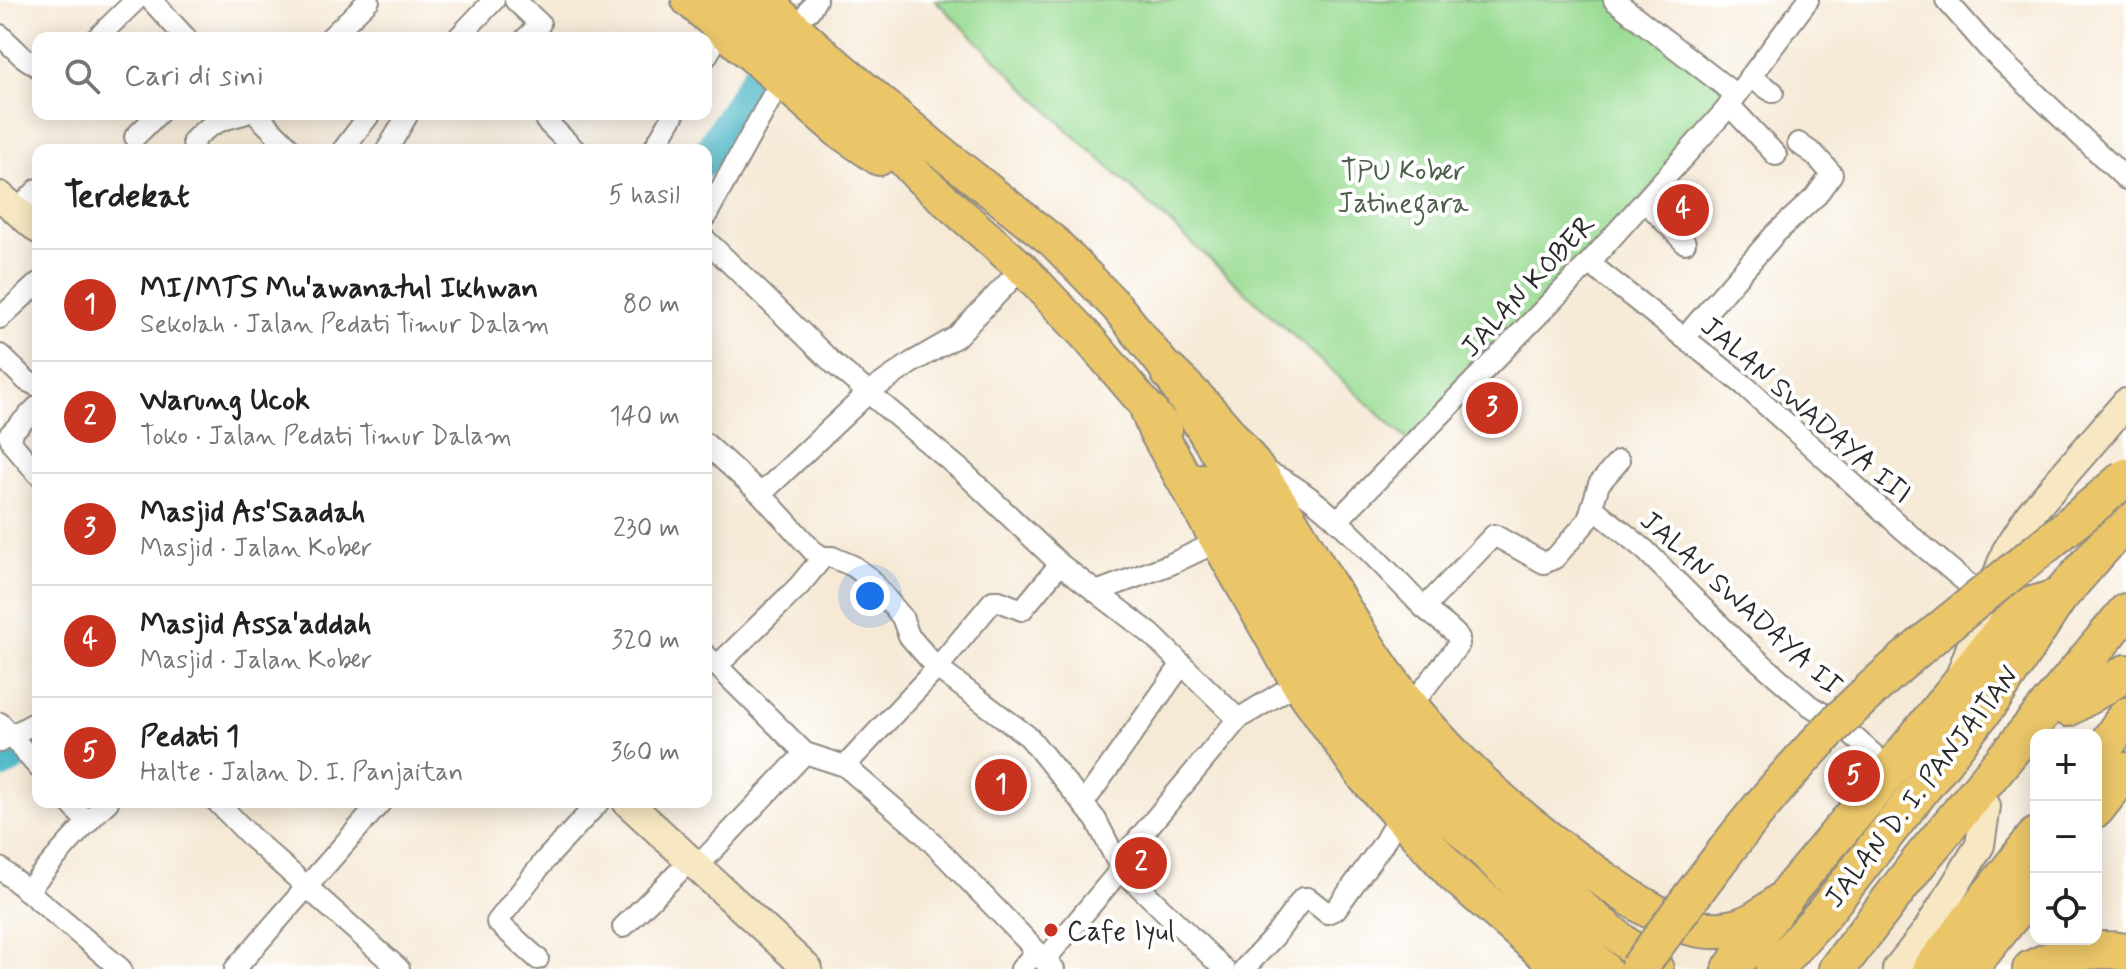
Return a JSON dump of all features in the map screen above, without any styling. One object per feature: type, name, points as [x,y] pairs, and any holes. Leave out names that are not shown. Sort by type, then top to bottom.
[{"type":"highway","points":[[1169,372],[1254,468],[1339,604],[1410,707],[1459,761],[1546,840],[1643,907],[1686,927],[1723,930],[1751,922],[1785,898]]},
{"type":"highway","points":[[1149,411],[1156,429],[1299,682],[1366,777],[1455,875],[1563,969]]},
{"type":"highway","points":[[1638,969],[1734,840],[1804,756],[1857,702],[1924,644],[2065,532],[2126,477]]},
{"type":"highway","name":"JALAN D. I. PANJAITAN","points":[[1774,969],[1832,902],[1994,697],[2059,597],[2126,521]]},
{"type":"highway","points":[[1790,969],[2028,672],[2126,556]]},
{"type":"highway","points":[[1763,969],[1847,863],[2014,640],[2059,597]]},
{"type":"highway","name":"JALAN D. I. PANJAITAN","points":[[1731,969],[2011,619],[2026,607],[2059,597]]},
{"type":"highway","points":[[1837,969],[1922,858],[2126,612]]},
{"type":"highway","points":[[2051,729],[2126,641]]},
{"type":"highway","points":[[2068,708],[2126,673]]},
{"type":"highway","points":[[2102,751],[2126,716]]},
{"type":"highway","points":[[1854,969],[2030,754]]},
{"type":"highway","points":[[2102,801],[2126,771]]},
{"type":"highway","points":[[1868,969],[1962,847],[1985,808]]},
{"type":"highway","points":[[1931,969],[2030,844]]},
{"type":"highway","points":[[1969,969],[2030,893]]},
{"type":"highway","points":[[2031,969],[2069,953],[2126,952]]},
{"type":"main road","points":[[688,0],[733,23],[824,54],[1054,242],[1117,307],[1169,372],[1339,652],[1378,705],[1461,798],[1657,969]]},
{"type":"main road","points":[[807,5],[927,129],[946,154]]},
{"type":"main road","points":[[733,23],[838,131],[870,154],[919,177],[1022,268],[1089,339],[1187,457],[1340,692],[1392,758],[1435,805],[1605,969]]},
{"type":"street","points":[[103,32],[136,0]]},
{"type":"street","points":[[151,0],[180,32]]},
{"type":"street","points":[[336,32],[369,0]]},
{"type":"street","points":[[464,32],[494,0]]},
{"type":"street","points":[[515,0],[540,24],[532,32]]},
{"type":"street","points":[[1614,0],[1733,100],[1776,155]]},
{"type":"street","name":"JALAN KOBER","points":[[1337,521],[1589,263],[1733,100],[1808,0]]},
{"type":"street","points":[[1946,0],[1988,48],[2126,179]]},
{"type":"street","points":[[0,35],[32,63]]},
{"type":"street","points":[[712,204],[781,72]]},
{"type":"street","points":[[1749,77],[1773,92]]},
{"type":"street","points":[[135,137],[152,120]]},
{"type":"street","points":[[193,144],[211,120]]},
{"type":"street","points":[[261,120],[281,144]]},
{"type":"street","points":[[348,144],[366,120]]},
{"type":"street","points":[[390,144],[404,120]]},
{"type":"street","points":[[547,120],[569,144]]},
{"type":"street","points":[[656,144],[670,120]]},
{"type":"street","points":[[1684,338],[1775,234],[1815,197],[1832,174],[1815,155],[1798,143]]},
{"type":"street","points":[[18,212],[32,196]]},
{"type":"street","points":[[1645,201],[1685,243]]},
{"type":"street","points":[[712,246],[833,363],[962,471],[1060,564],[1151,634],[1238,719]]},
{"type":"street","name":"JALAN SWADAYA III","points":[[1589,263],[1744,385],[1904,530],[1987,600]]},
{"type":"street","points":[[761,494],[868,393],[956,337],[1022,268]]},
{"type":"street","points":[[0,318],[32,289]]},
{"type":"street","points":[[0,355],[32,383]]},
{"type":"street","points":[[1955,691],[2006,552],[2031,513],[2126,403]]},
{"type":"street","points":[[32,412],[9,435],[32,467]]},
{"type":"street","points":[[712,449],[761,494],[813,551],[853,566],[868,577],[902,617],[909,636],[937,668],[1029,737],[1096,820],[1121,869],[1224,969]]},
{"type":"street","points":[[1424,608],[1494,535],[1544,563],[1550,561],[1588,520],[1599,484],[1619,461]]},
{"type":"street","points":[[1254,468],[1288,482],[1337,521],[1424,608],[1456,634],[1459,644],[1410,707]]},
{"type":"street","name":"JALAN SWADAYA II","points":[[1592,507],[1645,550],[1734,639],[1809,705],[1837,722],[1891,770]]},
{"type":"street","points":[[1096,592],[1171,564],[1219,541]]},
{"type":"street","points":[[712,659],[799,586],[823,557]]},
{"type":"street","points":[[845,766],[937,668],[993,601],[1022,610],[1060,564]]},
{"type":"street","points":[[712,661],[805,753],[845,766],[923,833],[1045,961]]},
{"type":"street","points":[[1083,804],[1182,664]]},
{"type":"street","points":[[1021,969],[1045,961],[1121,869],[1125,855],[1238,719],[1299,682]]},
{"type":"street","points":[[16,745],[32,728]]},
{"type":"street","points":[[623,927],[694,864],[805,753]]},
{"type":"street","points":[[74,808],[87,822]]},
{"type":"street","points":[[27,891],[65,844],[102,808]]},
{"type":"street","points":[[223,808],[253,839],[399,969]]},
{"type":"street","points":[[235,969],[376,808]]},
{"type":"street","points":[[538,959],[497,922],[546,859],[593,808]]},
{"type":"street","points":[[633,808],[808,969]]},
{"type":"street","points":[[1897,969],[1927,931],[1980,845],[1985,808]]},
{"type":"street","points":[[1244,969],[1274,937],[1303,898],[1308,898],[1327,913],[1336,909],[1383,844],[1399,815]]},
{"type":"street","points":[[0,868],[121,969]]},
{"type":"green space","name":"TPU Kober Jatinegara","points":[[935,0],[1614,0],[1736,95],[1413,445],[1067,129]]},
{"type":"waterway","points":[[712,149],[780,41]]},
{"type":"waterway","points":[[0,763],[32,744]]},
{"type":"place","name":"Masjid Assa'addah","points":[[1683,210]]},
{"type":"place","name":"Masjid As'Saadah","points":[[1492,408]]},
{"type":"place","name":"Pedati 1","points":[[1854,776]]},
{"type":"place","name":"MI/MTS Mu'awanatul Ikhwan","points":[[1001,785]]},
{"type":"place","name":"Warung Ucok","points":[[1141,863]]},
{"type":"place","name":"Cafe Iyul","points":[[1051,930]]}]
